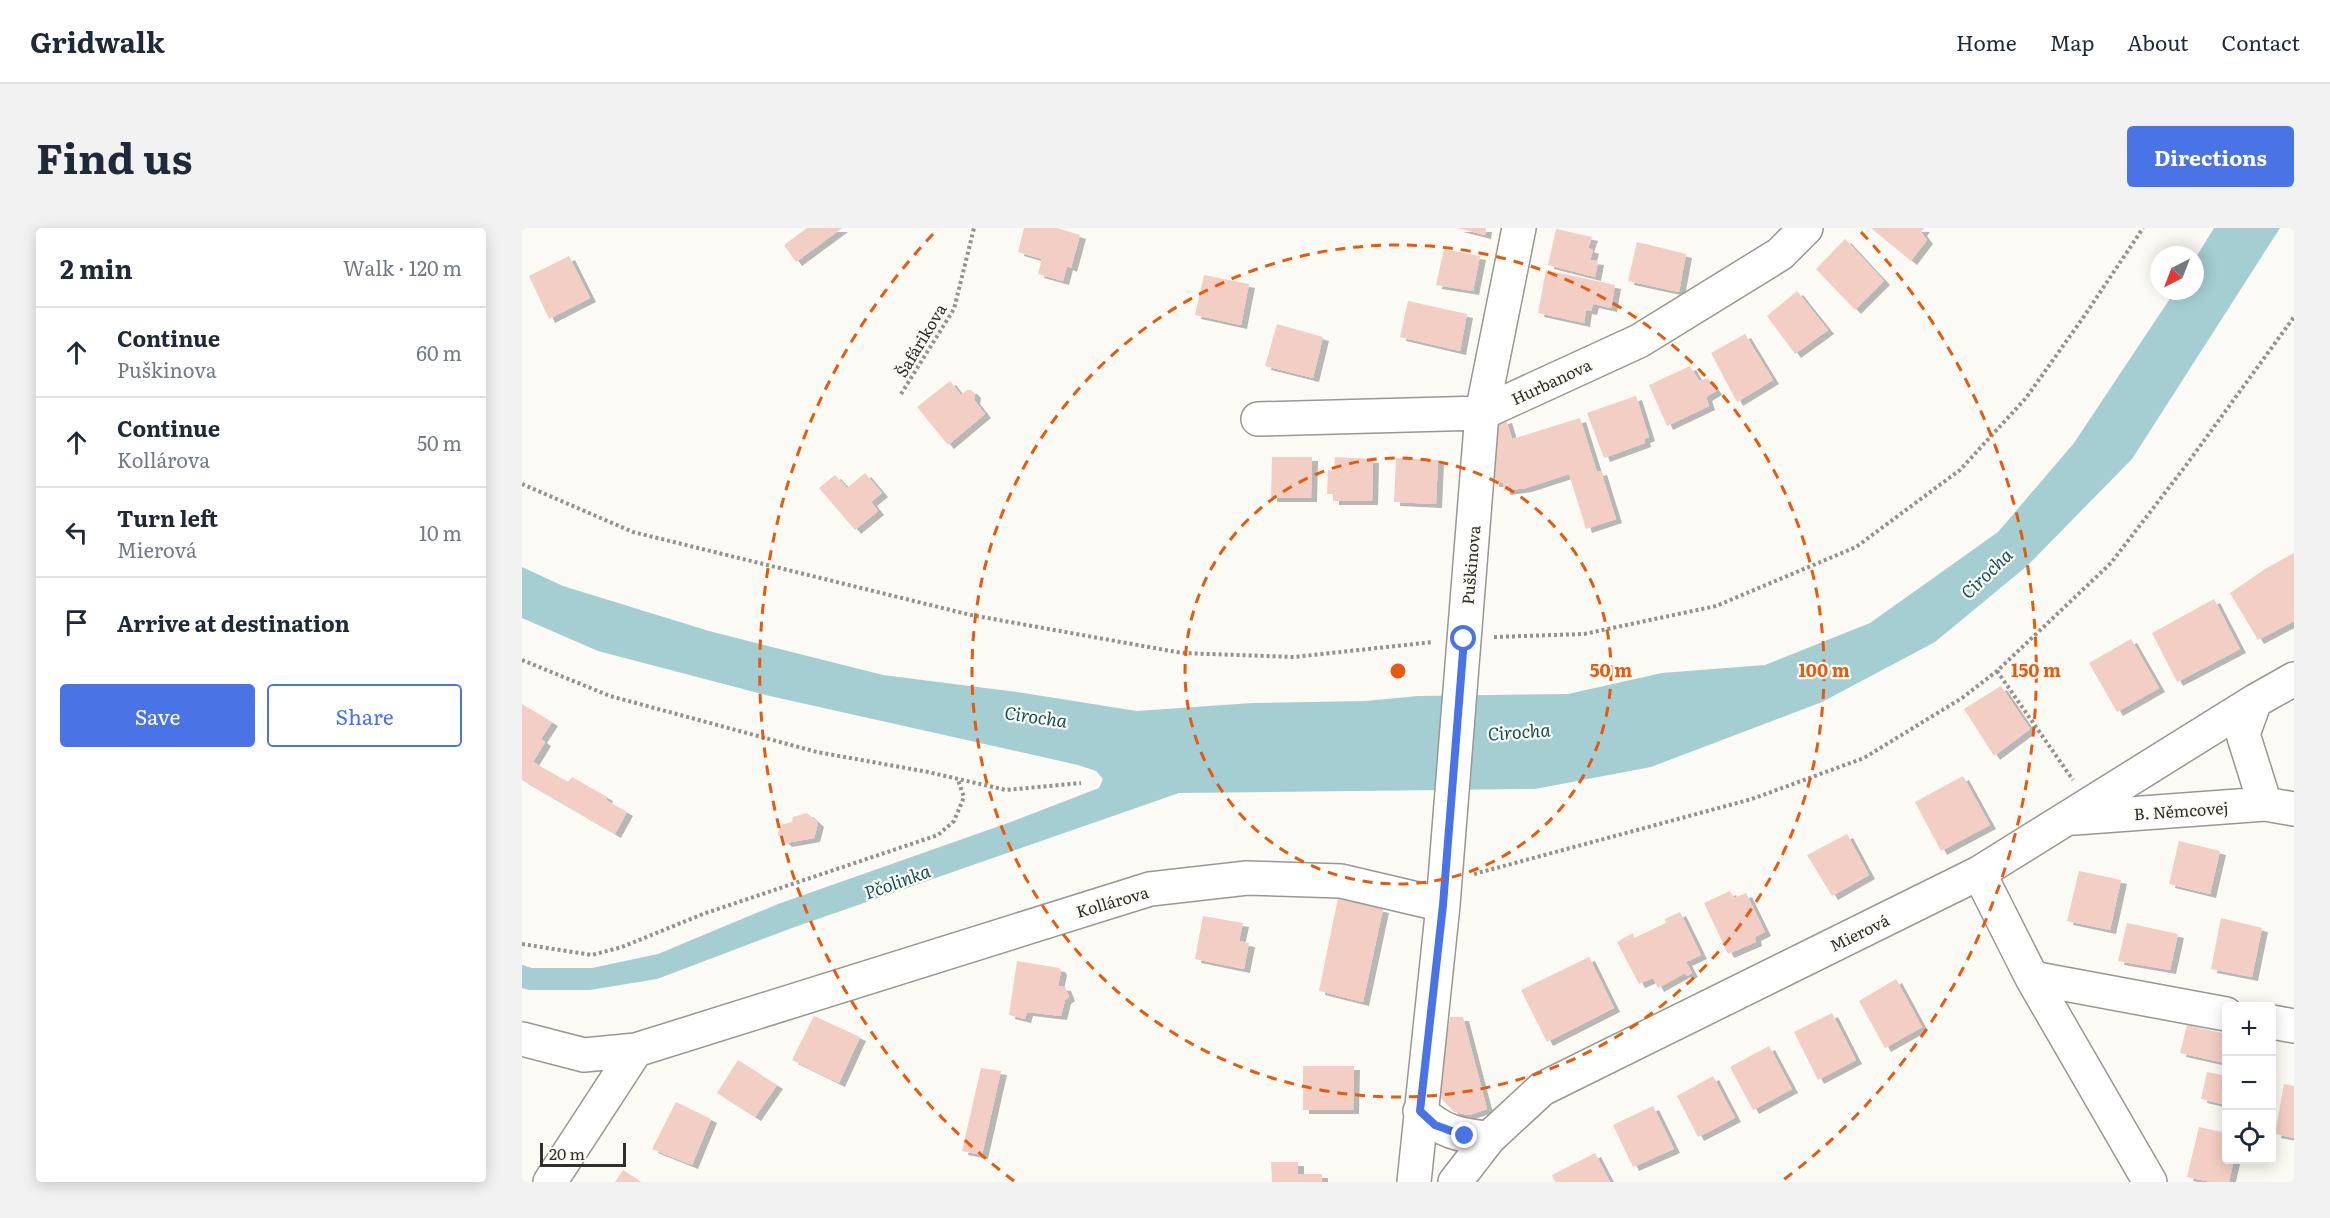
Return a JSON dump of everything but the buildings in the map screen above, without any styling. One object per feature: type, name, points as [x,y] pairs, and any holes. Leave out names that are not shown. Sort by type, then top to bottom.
[{"type":"street","name":"Puškinova","points":[[1444,889],[1482,413],[1519,228]]},
{"type":"street","name":"Hurbanova","points":[[1258,419],[1482,413],[1639,341],[1780,254],[1806,228]]},
{"type":"street","name":"Mierová","points":[[1455,1182],[1489,1138],[1542,1089],[1979,873],[2254,701],[2294,679]]},
{"type":"street","points":[[2254,701],[2243,734],[2279,807]]},
{"type":"street","name":"B. Němcovej","points":[[2068,819],[2279,807]]},
{"type":"street","points":[[1979,873],[2032,978],[2150,1182]]},
{"type":"street","name":"Kollárova","points":[[522,1038],[584,1055],[636,1050],[1150,889],[1247,878],[1341,881],[1444,889]]},
{"type":"street","points":[[1414,1182],[1444,889]]},
{"type":"street","points":[[2032,978],[2222,1013]]},
{"type":"street","points":[[2276,1023],[2294,1026]]},
{"type":"street","points":[[550,1182],[636,1050]]},
{"type":"street","points":[[1420,1111],[1435,1125],[1465,1136],[1489,1138]]},
{"type":"path","name":"Šafárikova","points":[[901,394],[954,309],[974,228]]},
{"type":"path","points":[[1464,639],[1584,634],[1716,606],[1856,547],[1960,470],[2026,398],[2143,228]]},
{"type":"path","points":[[1444,889],[1752,799],[1864,758],[1962,698],[1997,671],[2111,563],[2187,464],[2294,317]]},
{"type":"path","points":[[522,484],[633,532],[971,615],[1182,653],[1294,657],[1430,642]]},
{"type":"path","points":[[522,660],[610,696],[817,752],[1006,790],[1081,783]]},
{"type":"path","points":[[1997,671],[2077,786]]},
{"type":"path","points":[[522,944],[592,955],[622,947],[703,915],[938,835],[954,821],[964,797],[957,779]]},
{"type":"water","points":[[2214,228],[2280,228],[2132,459],[2027,566],[1935,642],[1822,702],[1651,767],[1535,789],[1179,793],[792,928],[657,979],[590,990],[522,988],[522,965],[532,968],[592,968],[658,954],[778,904],[1008,823],[1099,788],[1103,779],[1096,771],[1078,765],[770,696],[598,651],[522,618],[522,567],[563,586],[709,631],[883,675],[1017,692],[1137,711],[1252,703],[1365,701],[1418,696],[1568,694],[1662,673],[1765,665],[1870,623],[1998,532],[2074,443],[2169,300],[2204,300],[2203,246]]},
{"type":"route","points":[[1464,639],[1443,905],[1420,1111],[1435,1125],[1465,1136]]},
{"type":"water label","name":"Cirocha","points":[[1986,573]]},
{"type":"water label","name":"Cirocha","points":[[1036,716]]},
{"type":"water label","name":"Cirocha","points":[[1519,731]]},
{"type":"water label","name":"Pčolinka","points":[[897,881]]}]
